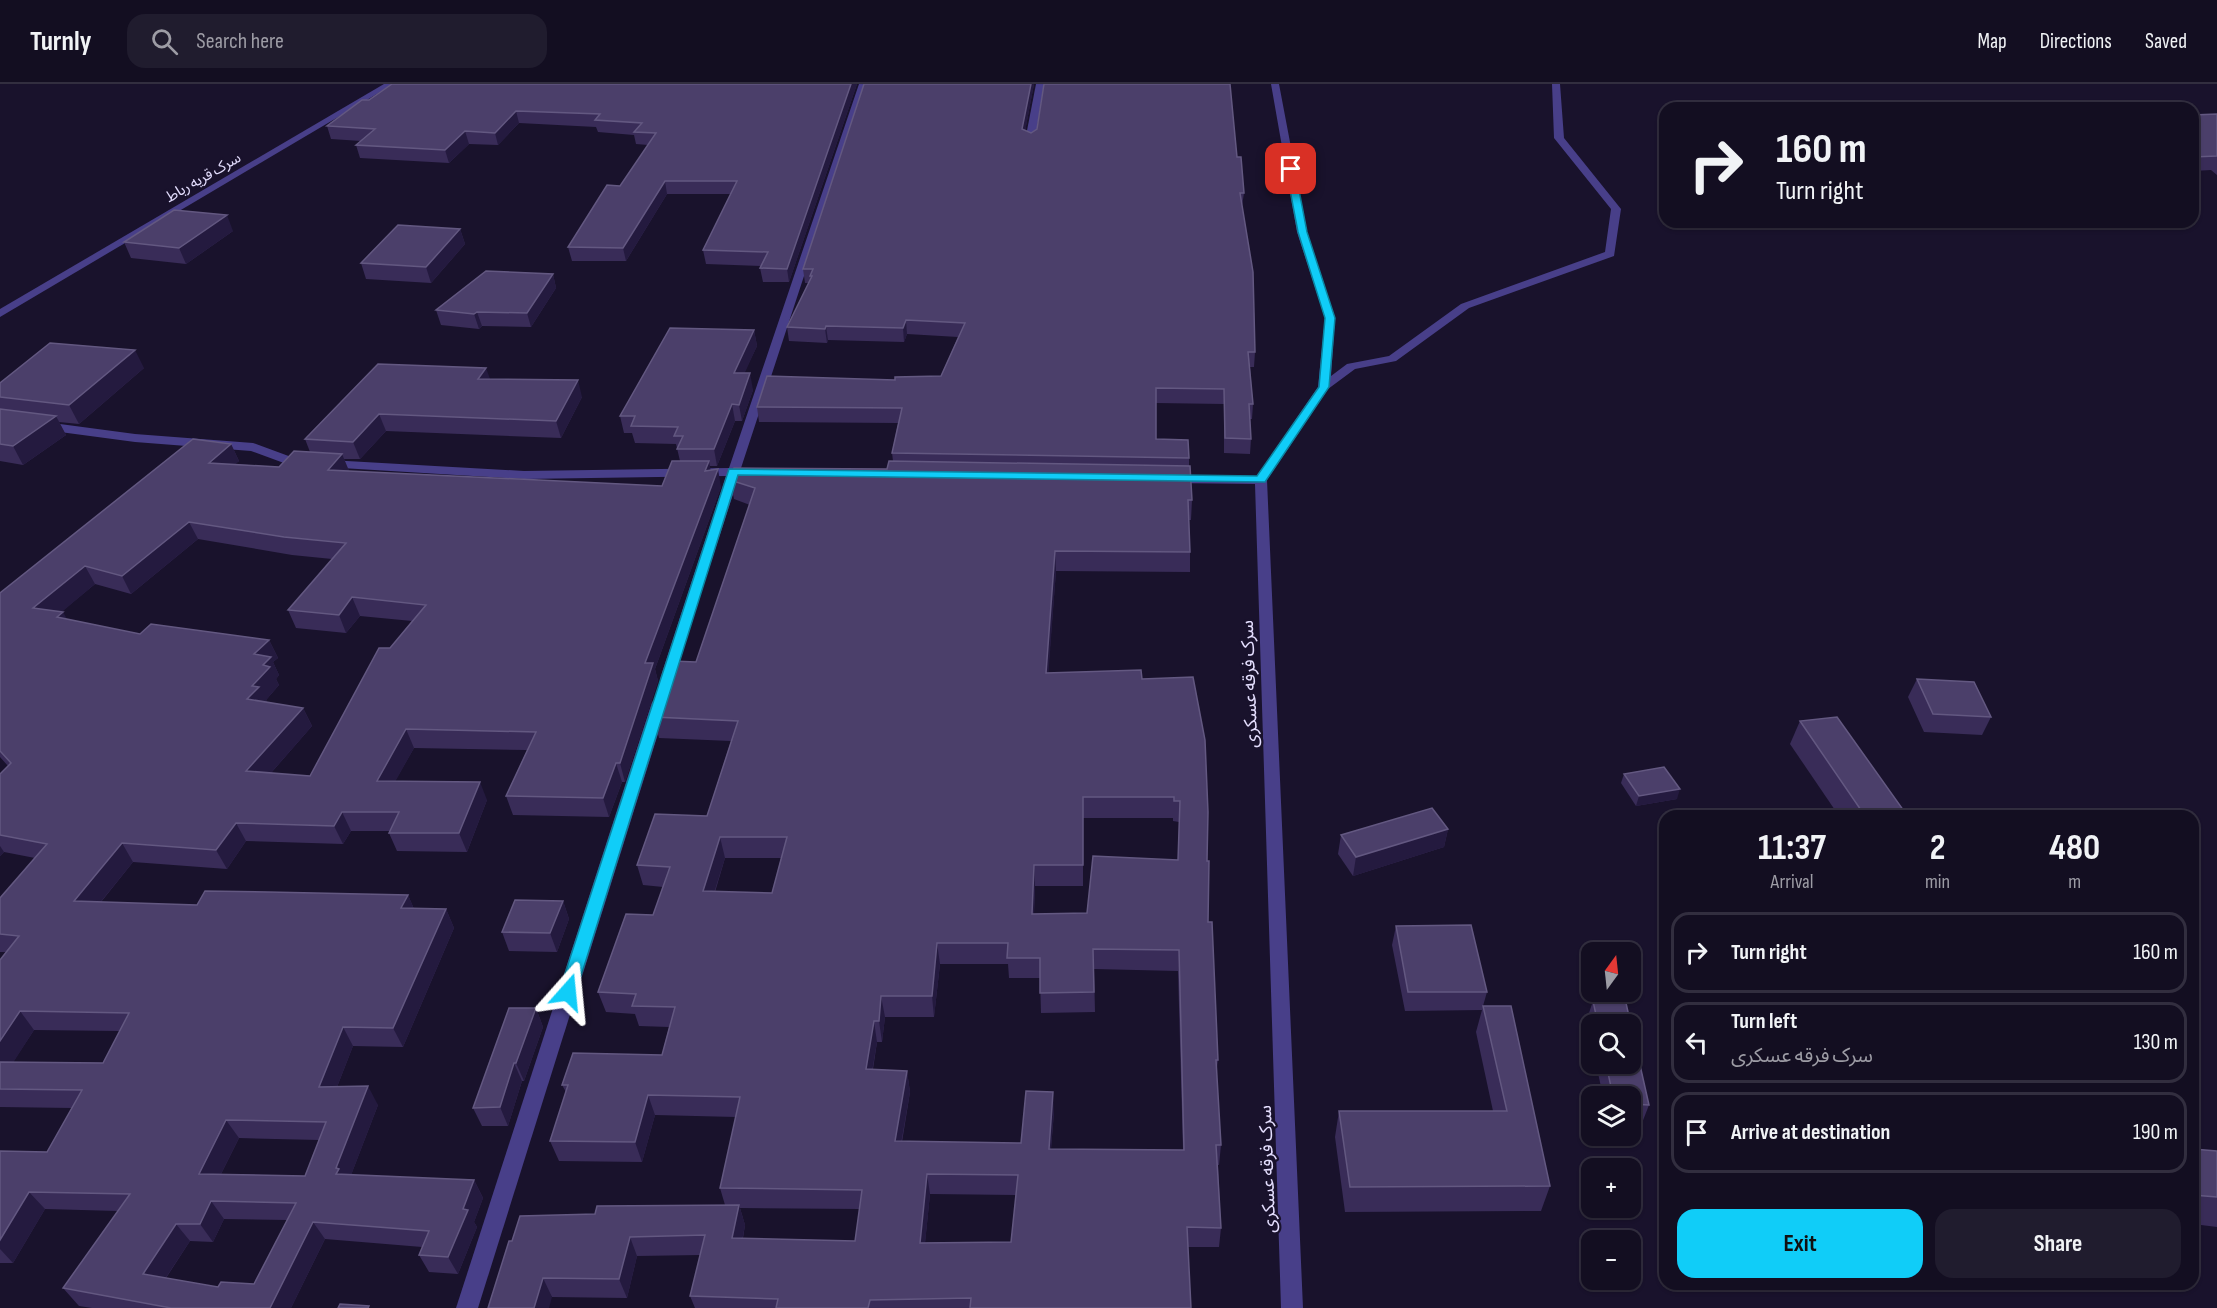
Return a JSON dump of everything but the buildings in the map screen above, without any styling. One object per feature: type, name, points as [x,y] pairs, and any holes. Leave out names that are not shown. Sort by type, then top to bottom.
[{"type":"street","name":"سرک قریه رباط","points":[[0,314],[390,84]]},
{"type":"street","points":[[467,1308],[734,472],[863,84]]},
{"type":"street","points":[[1030,141],[1040,84]]},
{"type":"street","points":[[1275,84],[1302,232],[1330,318],[1324,387]]},
{"type":"street","points":[[1153,478],[1261,480],[1324,387],[1351,366],[1392,359],[1465,306],[1610,254],[1616,209],[1559,138],[1556,84]]},
{"type":"street","points":[[0,420],[135,438],[253,447],[292,462],[524,475],[758,472]]},
{"type":"street","name":"سرک فرقه عسکری","points":[[1261,480],[1292,1308]]},
{"type":"route","points":[[568,992],[734,472],[1261,480],[1324,387],[1330,318],[1302,232],[1291,169]]}]
